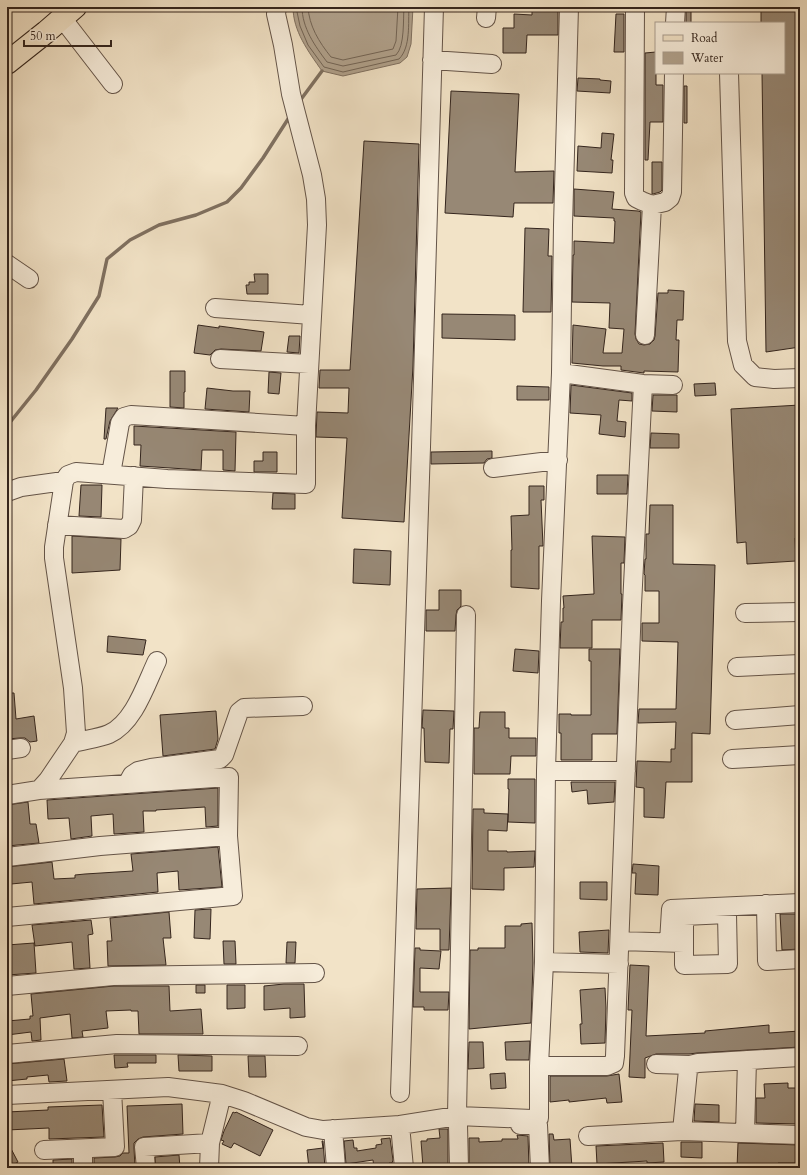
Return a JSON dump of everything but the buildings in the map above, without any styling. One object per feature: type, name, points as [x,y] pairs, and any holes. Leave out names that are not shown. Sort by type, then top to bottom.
[{"type":"main road","points":[[7,63],[68,13]]},
{"type":"street","points":[[39,790],[48,780],[73,743],[76,733],[73,688],[54,558],[54,547],[64,481],[68,475],[76,472],[167,479],[306,484],[306,426],[317,225],[316,199],[312,175],[292,100],[283,45],[276,14],[277,7]]},
{"type":"street","points":[[400,1093],[434,7]]},
{"type":"street","points":[[7,1096],[168,1087],[222,1094],[244,1101],[306,1126],[323,1130],[400,1125],[419,1122],[539,1118],[539,1066],[544,962],[546,771],[561,374],[563,225],[569,7]]},
{"type":"street","points":[[635,7],[634,193],[636,198],[652,205],[664,202],[670,198],[672,192],[674,74]]},
{"type":"street","points":[[675,22],[676,7]]},
{"type":"street","points":[[68,13],[113,84]]},
{"type":"street","points":[[432,60],[492,64]]},
{"type":"street","points":[[729,74],[737,341],[743,365],[755,377],[774,379],[800,378]]},
{"type":"street","points":[[645,335],[652,205]]},
{"type":"street","points":[[7,264],[29,279]]},
{"type":"street","points":[[215,308],[311,315]]},
{"type":"street","points":[[220,359],[309,364]]},
{"type":"street","points":[[561,374],[643,384],[673,385]]},
{"type":"street","points":[[539,1066],[607,1066],[614,1063],[620,941],[632,605],[643,384]]},
{"type":"street","points":[[111,474],[120,423],[124,417],[131,415],[306,426]]},
{"type":"street","points":[[493,468],[558,460]]},
{"type":"street","points":[[57,525],[124,529],[130,526],[132,520],[134,476]]},
{"type":"street","points":[[7,492],[21,488],[64,481]]},
{"type":"street","points":[[745,613],[800,612]]},
{"type":"street","points":[[459,1168],[458,1120],[466,615]]},
{"type":"street","points":[[73,743],[109,734],[123,724],[138,703],[157,661]]},
{"type":"street","points":[[737,667],[800,664]]},
{"type":"street","points":[[127,784],[132,776],[138,771],[220,759],[224,755],[239,712],[244,708],[302,706]]},
{"type":"street","points":[[735,720],[800,715]]},
{"type":"street","points":[[732,759],[800,755]]},
{"type":"street","points":[[546,771],[626,771]]},
{"type":"street","points":[[7,794],[39,790],[229,776],[228,836],[233,896],[7,917]]},
{"type":"street","points":[[7,857],[100,846],[228,836]]},
{"type":"street","points":[[620,941],[676,942],[671,908],[800,903]]},
{"type":"street","points":[[766,904],[767,961],[800,959]]},
{"type":"street","points":[[544,962],[619,964]]},
{"type":"street","points":[[7,986],[113,976],[315,973]]},
{"type":"street","points":[[7,1054],[117,1044],[298,1046]]},
{"type":"street","points":[[656,1064],[690,1065],[698,1063],[800,1057]]},
{"type":"street","points":[[745,1133],[747,1060]]},
{"type":"street","points":[[682,1131],[688,1070],[690,1065]]},
{"type":"street","points":[[44,1150],[115,1147],[112,1090]]},
{"type":"street","points":[[209,1168],[210,1143],[222,1094]]},
{"type":"street","points":[[458,1120],[488,1125],[538,1125],[540,1168]]},
{"type":"street","points":[[400,1125],[404,1168]]},
{"type":"street","points":[[333,1129],[336,1168]]},
{"type":"street","points":[[588,1136],[682,1131],[800,1135]]},
{"type":"street","points":[[146,1168],[144,1147],[210,1143]]},
{"type":"street","points":[[83,1149],[83,1168]]},
{"type":"water","points":[[293,7],[413,7],[411,44],[407,57],[400,63],[343,76],[322,71],[298,33]]},
{"type":"waterway","points":[[299,102],[322,71]]},
{"type":"waterway","points":[[7,426],[36,390],[72,339],[99,296],[107,259],[130,240],[159,225],[196,215],[227,202],[241,188],[263,158],[290,116]]}]
